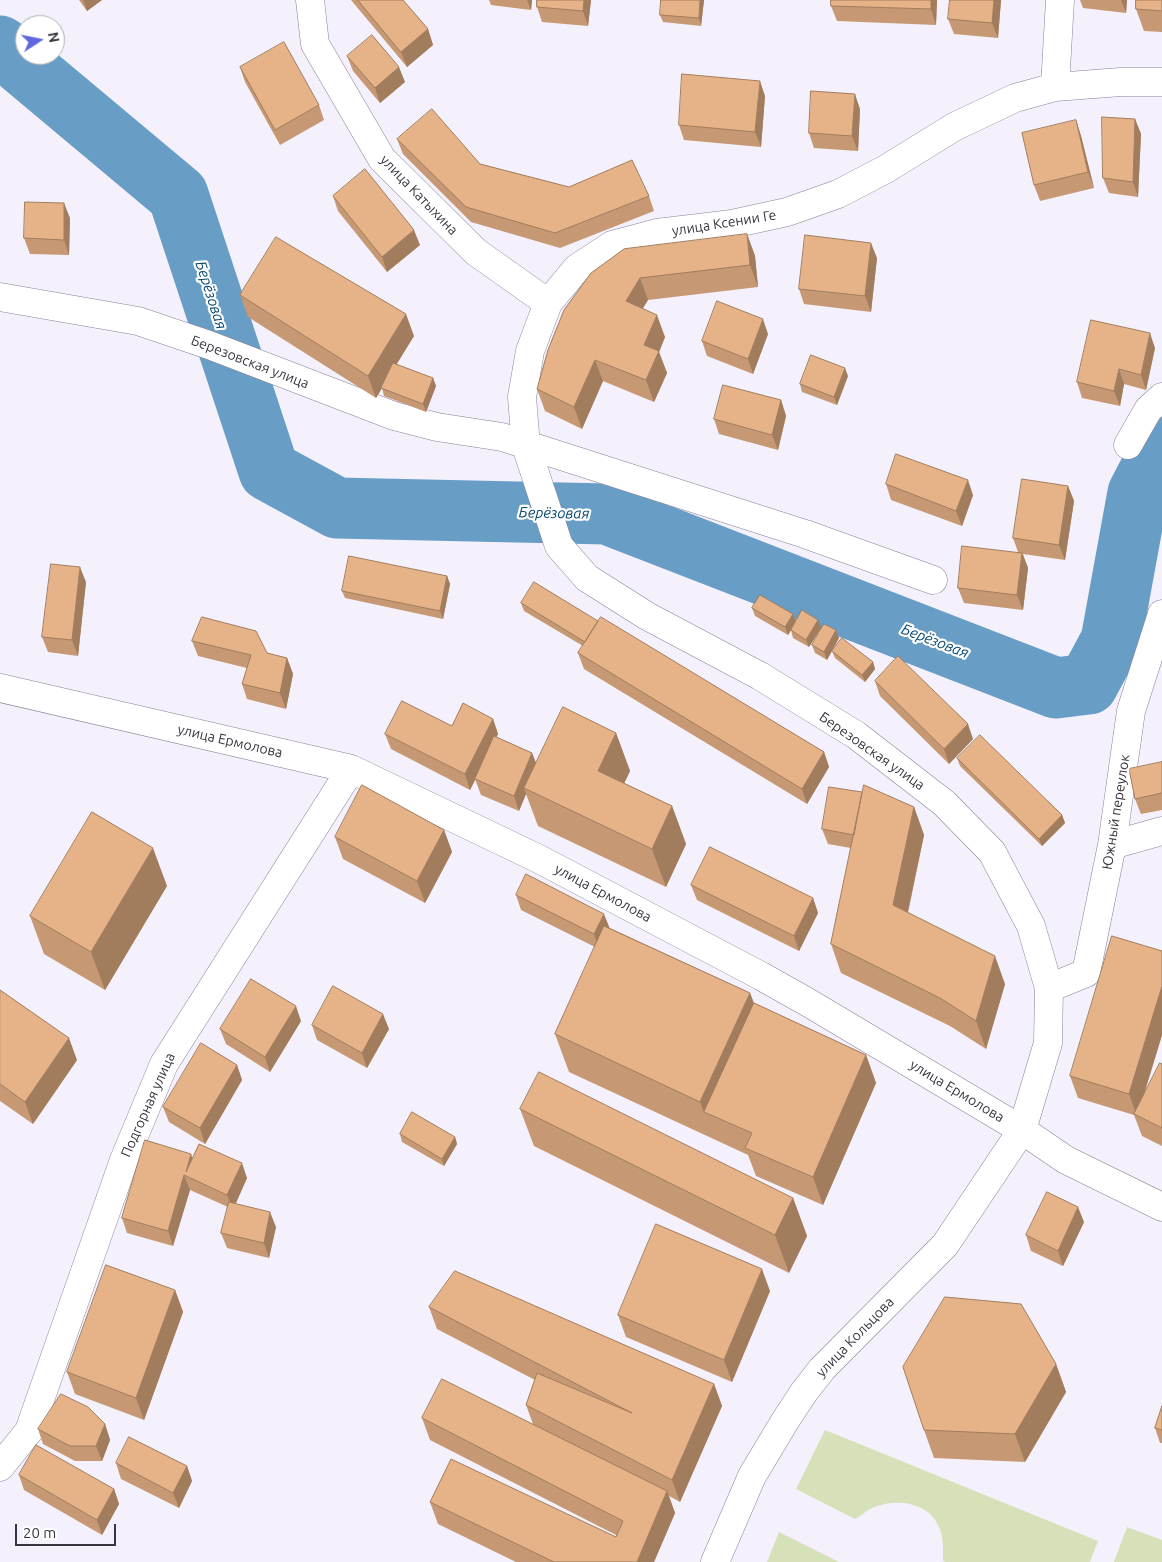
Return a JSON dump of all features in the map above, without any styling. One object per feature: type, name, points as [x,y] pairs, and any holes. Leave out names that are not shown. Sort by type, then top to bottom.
[{"type":"street","name":"улица Катыхина","points":[[310,0],[315,44],[382,159],[476,252],[548,303]]},
{"type":"street","points":[[1055,87],[1060,0]]},
{"type":"street","name":"улица Ксении Ге","points":[[530,457],[522,397],[530,351],[548,303],[577,268],[612,245],[657,233],[732,224],[786,212],[838,194],[886,169],[954,127],[1015,98],[1055,87],[1121,82],[1162,82]]},
{"type":"street","name":"Березовская улица","points":[[0,297],[138,322],[209,345],[394,416],[437,427],[502,437],[530,457],[796,531],[933,580]]},
{"type":"street","points":[[1128,445],[1148,410],[1162,397]]},
{"type":"street","name":"Березовская улица","points":[[530,457],[559,546],[588,578],[647,616],[760,676],[856,735],[944,802],[992,852],[1031,926],[1049,988],[1048,1043],[1036,1089],[1022,1130]]},
{"type":"street","name":"Южный переулок","points":[[1049,988],[1086,973],[1112,845],[1131,711],[1162,614]]},
{"type":"street","name":"улица Ермолова","points":[[0,688],[351,769],[539,859],[752,972],[809,1003],[1022,1130],[1066,1160],[1162,1206]]},
{"type":"street","name":"Подгорная улица","points":[[0,1467],[29,1431],[124,1160],[164,1064],[351,769]]},
{"type":"street","points":[[1112,845],[1162,830]]},
{"type":"street","name":"улица Кольцова","points":[[715,1562],[752,1476],[804,1392],[822,1369],[945,1245],[1022,1130]]},
{"type":"green space","points":[[825,1430],[1098,1541],[1090,1562],[945,1562],[943,1561],[941,1531],[934,1518],[919,1507],[910,1504],[891,1503],[872,1508],[855,1519],[796,1489]]},
{"type":"green space","points":[[1127,1527],[1162,1540],[1162,1562],[1114,1562]]},
{"type":"green space","points":[[779,1532],[839,1562],[767,1562]]},
{"type":"building","points":[[358,0],[403,0],[428,29],[401,52]]},
{"type":"building","points":[[537,0],[584,0],[583,11],[537,7]]},
{"type":"building","points":[[661,0],[700,0],[699,18],[660,15]]},
{"type":"building","points":[[831,0],[931,0],[931,9],[831,6]]},
{"type":"building","points":[[950,0],[994,0],[992,23],[948,19]]},
{"type":"building","points":[[1136,0],[1162,0],[1162,11],[1136,9]]},
{"type":"building","points":[[372,35],[399,67],[375,88],[347,56]]},
{"type":"building","points":[[284,42],[319,105],[275,130],[240,67]]},
{"type":"building","points":[[682,74],[760,81],[755,132],[679,125]]},
{"type":"building","points":[[811,91],[855,94],[852,136],[809,133]]},
{"type":"building","points":[[432,109],[480,164],[569,187],[632,160],[649,196],[555,233],[466,207],[397,139]]},
{"type":"building","points":[[1102,117],[1135,119],[1133,182],[1103,178]]},
{"type":"building","points":[[1076,120],[1088,172],[1034,185],[1022,133]]},
{"type":"building","points":[[365,169],[414,230],[382,257],[333,196]]},
{"type":"building","points":[[25,202],[64,203],[64,240],[24,238]]},
{"type":"building","points":[[747,234],[750,265],[640,278],[626,301],[657,315],[644,345],[659,351],[646,380],[595,360],[574,407],[537,389],[548,350],[564,310],[591,273],[624,249]]},
{"type":"building","points":[[805,235],[871,243],[865,296],[799,289]]},
{"type":"building","points":[[276,237],[406,314],[368,376],[240,295]]},
{"type":"building","points":[[717,301],[763,319],[748,359],[702,341]]},
{"type":"building","points":[[1091,320],[1150,333],[1141,375],[1119,369],[1114,391],[1077,382]]},
{"type":"building","points":[[811,355],[845,368],[834,397],[800,384]]},
{"type":"building","points":[[393,363],[433,378],[423,404],[381,388]]},
{"type":"building","points":[[723,385],[781,400],[772,435],[714,419]]},
{"type":"building","points":[[896,454],[968,480],[956,511],[886,484]]},
{"type":"building","points":[[1022,479],[1068,486],[1059,545],[1013,538]]},
{"type":"building","points":[[962,546],[1022,553],[1017,595],[958,588]]},
{"type":"building","points":[[349,556],[447,576],[440,611],[342,591]]},
{"type":"building","points":[[51,564],[80,567],[72,640],[42,637]]},
{"type":"building","points":[[534,582],[598,621],[585,642],[521,603]]},
{"type":"building","points":[[760,595],[793,614],[785,627],[752,608]]},
{"type":"building","points":[[802,610],[818,620],[806,640],[791,630]]},
{"type":"building","points":[[202,617],[256,631],[267,653],[287,658],[280,693],[242,684],[251,655],[192,641]]},
{"type":"building","points":[[601,617],[824,752],[802,789],[578,653]]},
{"type":"building","points":[[824,624],[836,630],[824,652],[812,645]]},
{"type":"building","points":[[842,638],[873,662],[862,675],[832,651]]},
{"type":"building","points":[[898,656],[968,724],[944,749],[875,681]]},
{"type":"building","points":[[402,701],[452,726],[463,703],[493,719],[465,774],[385,734]]},
{"type":"building","points":[[563,707],[616,733],[598,771],[672,806],[652,849],[524,788]]},
{"type":"building","points":[[980,735],[1062,815],[1039,839],[957,758]]},
{"type":"building","points":[[494,736],[532,753],[514,796],[475,779]]},
{"type":"building","points":[[1162,762],[1162,793],[1135,799],[1129,769]]},
{"type":"building","points":[[362,785],[444,830],[417,881],[335,837]]},
{"type":"building","points":[[864,785],[914,807],[893,905],[995,956],[976,1021],[940,998],[831,944]]},
{"type":"building","points":[[829,787],[862,792],[854,835],[822,829]]},
{"type":"building","points":[[92,812],[153,848],[91,952],[30,916]]},
{"type":"building","points":[[710,847],[813,898],[794,936],[691,885]]},
{"type":"building","points":[[526,874],[604,914],[594,934],[516,895]]},
{"type":"building","points":[[604,926],[750,993],[700,1102],[555,1034]]},
{"type":"building","points":[[1112,936],[1162,951],[1162,986],[1129,1094],[1070,1076]]},
{"type":"building","points":[[251,979],[296,1006],[265,1057],[220,1029]]},
{"type":"building","points":[[333,986],[383,1014],[362,1053],[312,1025]]},
{"type":"building","points":[[0,990],[69,1038],[25,1102],[0,1084]]},
{"type":"building","points":[[754,1003],[866,1055],[813,1177],[745,1148],[752,1133],[704,1112]]},
{"type":"building","points":[[201,1043],[237,1065],[200,1128],[163,1107]]},
{"type":"building","points":[[1160,1063],[1162,1064],[1162,1128],[1134,1114]]},
{"type":"building","points":[[539,1072],[793,1198],[775,1235],[520,1109]]},
{"type":"building","points":[[412,1112],[455,1137],[442,1159],[400,1134]]},
{"type":"building","points":[[145,1140],[191,1154],[186,1172],[199,1144],[242,1163],[227,1195],[184,1175],[168,1231],[122,1218]]},
{"type":"building","points":[[1047,1192],[1078,1207],[1058,1251],[1026,1235]]},
{"type":"building","points":[[229,1202],[270,1212],[264,1243],[221,1233]]},
{"type":"building","points":[[656,1224],[762,1269],[724,1360],[618,1315]]},
{"type":"building","points":[[106,1265],[175,1290],[136,1398],[67,1372]]},
{"type":"building","points":[[455,1271],[714,1384],[672,1480],[526,1405],[537,1373],[632,1413],[429,1307]]},
{"type":"building","points":[[945,1297],[1021,1304],[1056,1364],[1015,1434],[924,1430],[903,1367]]},
{"type":"building","points":[[442,1379],[667,1491],[637,1562],[554,1562],[430,1502],[451,1459],[616,1537],[623,1521],[422,1418]]},
{"type":"building","points":[[61,1394],[88,1407],[105,1424],[96,1446],[70,1446],[38,1429]]},
{"type":"building","points":[[1162,1406],[1162,1430],[1155,1428]]},
{"type":"building","points":[[129,1437],[187,1466],[173,1493],[116,1463]]},
{"type":"building","points":[[36,1445],[114,1489],[97,1520],[19,1475]]},
{"type":"waterway","name":"Берёзовая","points":[[0,46],[178,195],[269,471],[337,508],[607,514],[1056,688],[1088,684],[1111,641],[1138,493],[1162,447]]}]
